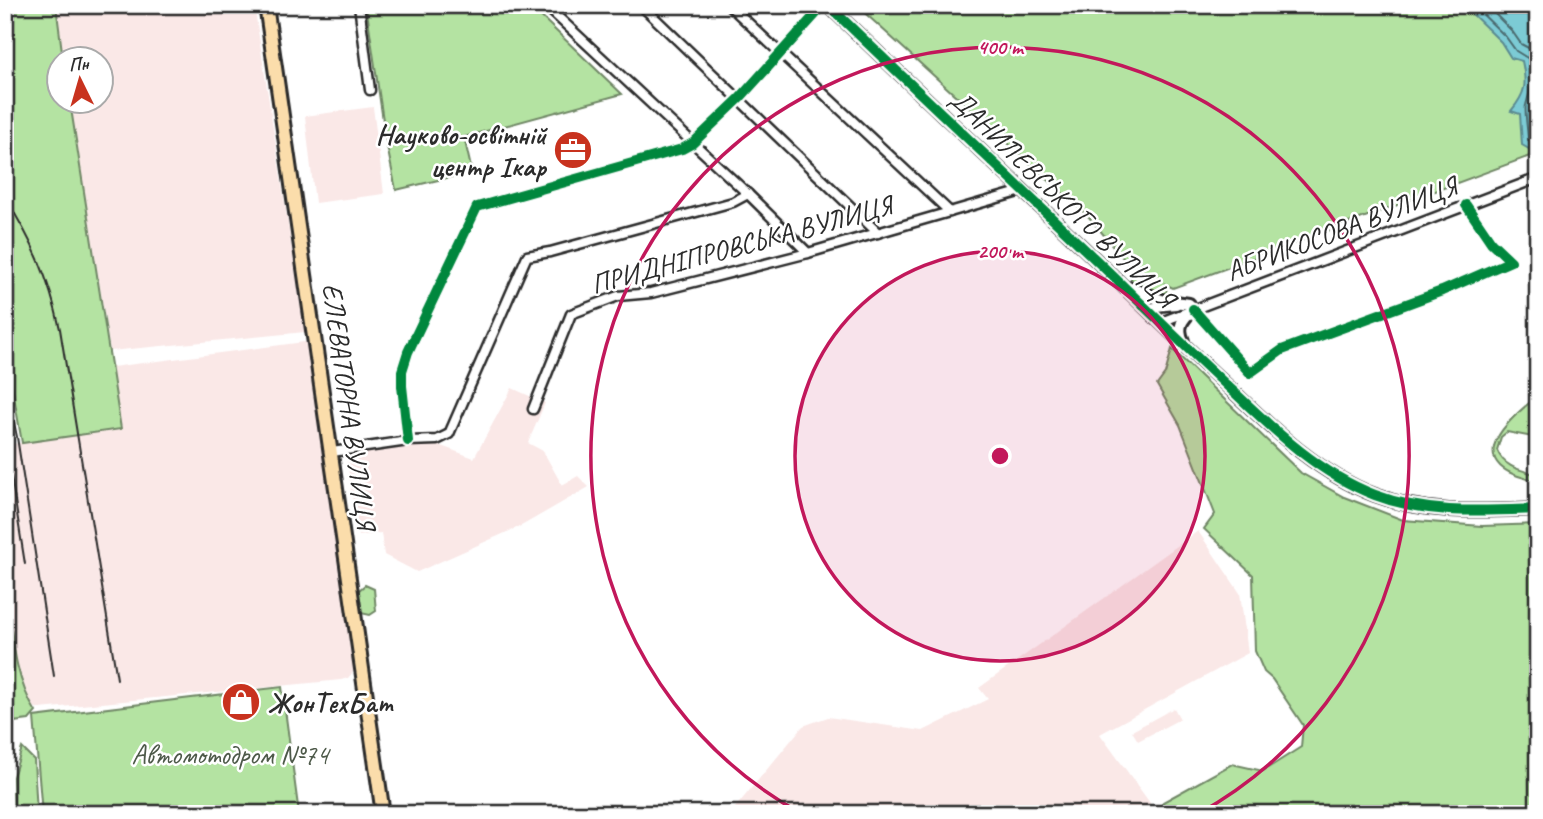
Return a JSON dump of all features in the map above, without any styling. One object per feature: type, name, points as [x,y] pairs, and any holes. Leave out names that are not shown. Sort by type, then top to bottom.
[{"type":"main road","name":"ЕЛЕВАТОРНА ВУЛИЦЯ","points":[[266,5],[383,814]]},
{"type":"street","points":[[359,5],[370,90]]},
{"type":"street","points":[[641,5],[878,233]]},
{"type":"street","points":[[729,5],[950,212]]},
{"type":"street","points":[[408,442],[402,371],[408,352],[477,207],[682,149],[693,143],[740,98],[826,5]]},
{"type":"street","name":"ДАНИЛЕВСЬКОГО ВУЛИЦЯ","points":[[826,5],[1296,449],[1337,477],[1374,495],[1404,504],[1434,509],[1538,509]]},
{"type":"street","points":[[546,6],[808,253]]},
{"type":"street","name":"АБРИКОСОВА ВУЛИЦЯ","points":[[1191,307],[1217,300],[1538,178]]},
{"type":"street","name":"ПРИДНІПРОВСЬКА ВУЛИЦЯ","points":[[533,409],[571,314],[618,296],[651,293],[808,253],[1022,191]]},
{"type":"street","points":[[332,452],[437,440],[449,434],[527,256],[720,206],[748,194]]},
{"type":"street","points":[[1118,281],[1143,295],[1191,307],[1250,373],[1282,350],[1511,261],[1491,242],[1466,205]]},
{"type":"street","points":[[1146,308],[1191,307]]},
{"type":"street","points":[[1161,322],[1191,307]]},
{"type":"street","points":[[1185,346],[1180,336],[1180,323],[1191,307]]},
{"type":"shaded area","points":[[56,5],[254,5],[305,332],[110,351],[72,116],[116,116],[116,46],[61,46]]},
{"type":"shaded area","points":[[373,107],[384,194],[315,203],[305,116]]},
{"type":"shaded area","points":[[312,341],[355,662],[353,672],[348,678],[341,680],[40,709],[27,705],[5,647],[5,445],[120,429],[112,367]]},
{"type":"shaded area","points":[[512,388],[545,403],[528,443],[543,451],[562,485],[578,476],[589,487],[523,525],[417,572],[384,555],[381,533],[358,536],[348,453],[430,442],[474,458]]},
{"type":"shaded area","points":[[1198,531],[1240,593],[1248,653],[1100,734],[1150,803],[1146,814],[730,814],[803,726],[828,717],[923,731],[988,699],[979,688]]},
{"type":"shaded area","points":[[1174,708],[1180,719],[1138,741],[1132,731]]},
{"type":"green space","points":[[5,5],[56,5],[61,46],[46,46],[46,116],[72,116],[121,429],[22,443],[5,344]]},
{"type":"green space","points":[[366,5],[529,5],[622,94],[464,137],[472,172],[396,190]]},
{"type":"green space","points":[[856,5],[1538,5],[1538,153],[1173,288],[1165,284],[1168,299],[1133,284],[1133,274],[1140,272],[1132,269],[1089,217]]},
{"type":"green space","points":[[1172,349],[1301,473],[1344,497],[1403,520],[1482,526],[1538,524],[1538,814],[1158,814],[1163,802],[1232,764],[1263,771],[1301,747],[1303,725],[1272,679],[1264,672],[1255,651],[1253,575],[1204,529],[1215,514],[1180,425],[1157,385],[1165,374]]},
{"type":"green space","points":[[1538,396],[1538,438],[1507,432],[1501,437],[1497,450],[1509,465],[1538,475],[1538,481],[1515,475],[1500,466],[1494,456],[1494,445],[1510,420]]},
{"type":"green space","points":[[5,583],[17,666],[36,712],[29,720],[5,723]]},
{"type":"green space","points":[[365,585],[374,589],[376,611],[370,615],[361,613],[358,591]]},
{"type":"green space","name":"Автомотодром №74","points":[[282,687],[299,814],[42,814],[34,717]]},
{"type":"green space","points":[[22,748],[34,760],[37,814],[14,814],[13,777]]},
{"type":"water","points":[[1463,5],[1538,5],[1538,149],[1529,149],[1522,145],[1520,114],[1511,111],[1524,88],[1522,61],[1511,58],[1501,42]]},
{"type":"railway","points":[[5,198],[39,261],[60,329],[117,679]]},
{"type":"railway","points":[[5,380],[17,437],[54,676]]},
{"type":"railway","points":[[7,419],[7,450],[25,564]]},
{"type":"cycle path","points":[[408,441],[402,371],[408,352],[477,207],[682,149],[693,143],[740,98],[824,5]]},
{"type":"cycle path","points":[[828,5],[1251,408],[1318,464],[1375,495],[1415,506],[1455,510],[1538,509]]},
{"type":"cycle path","points":[[1193,309],[1250,373],[1282,350],[1442,291],[1511,261],[1491,242],[1466,205]]},
{"type":"place","name":"Науково-освітній центр Ікар","points":[[573,150]]},
{"type":"place","name":"ЖонТехБат","points":[[241,702]]}]
